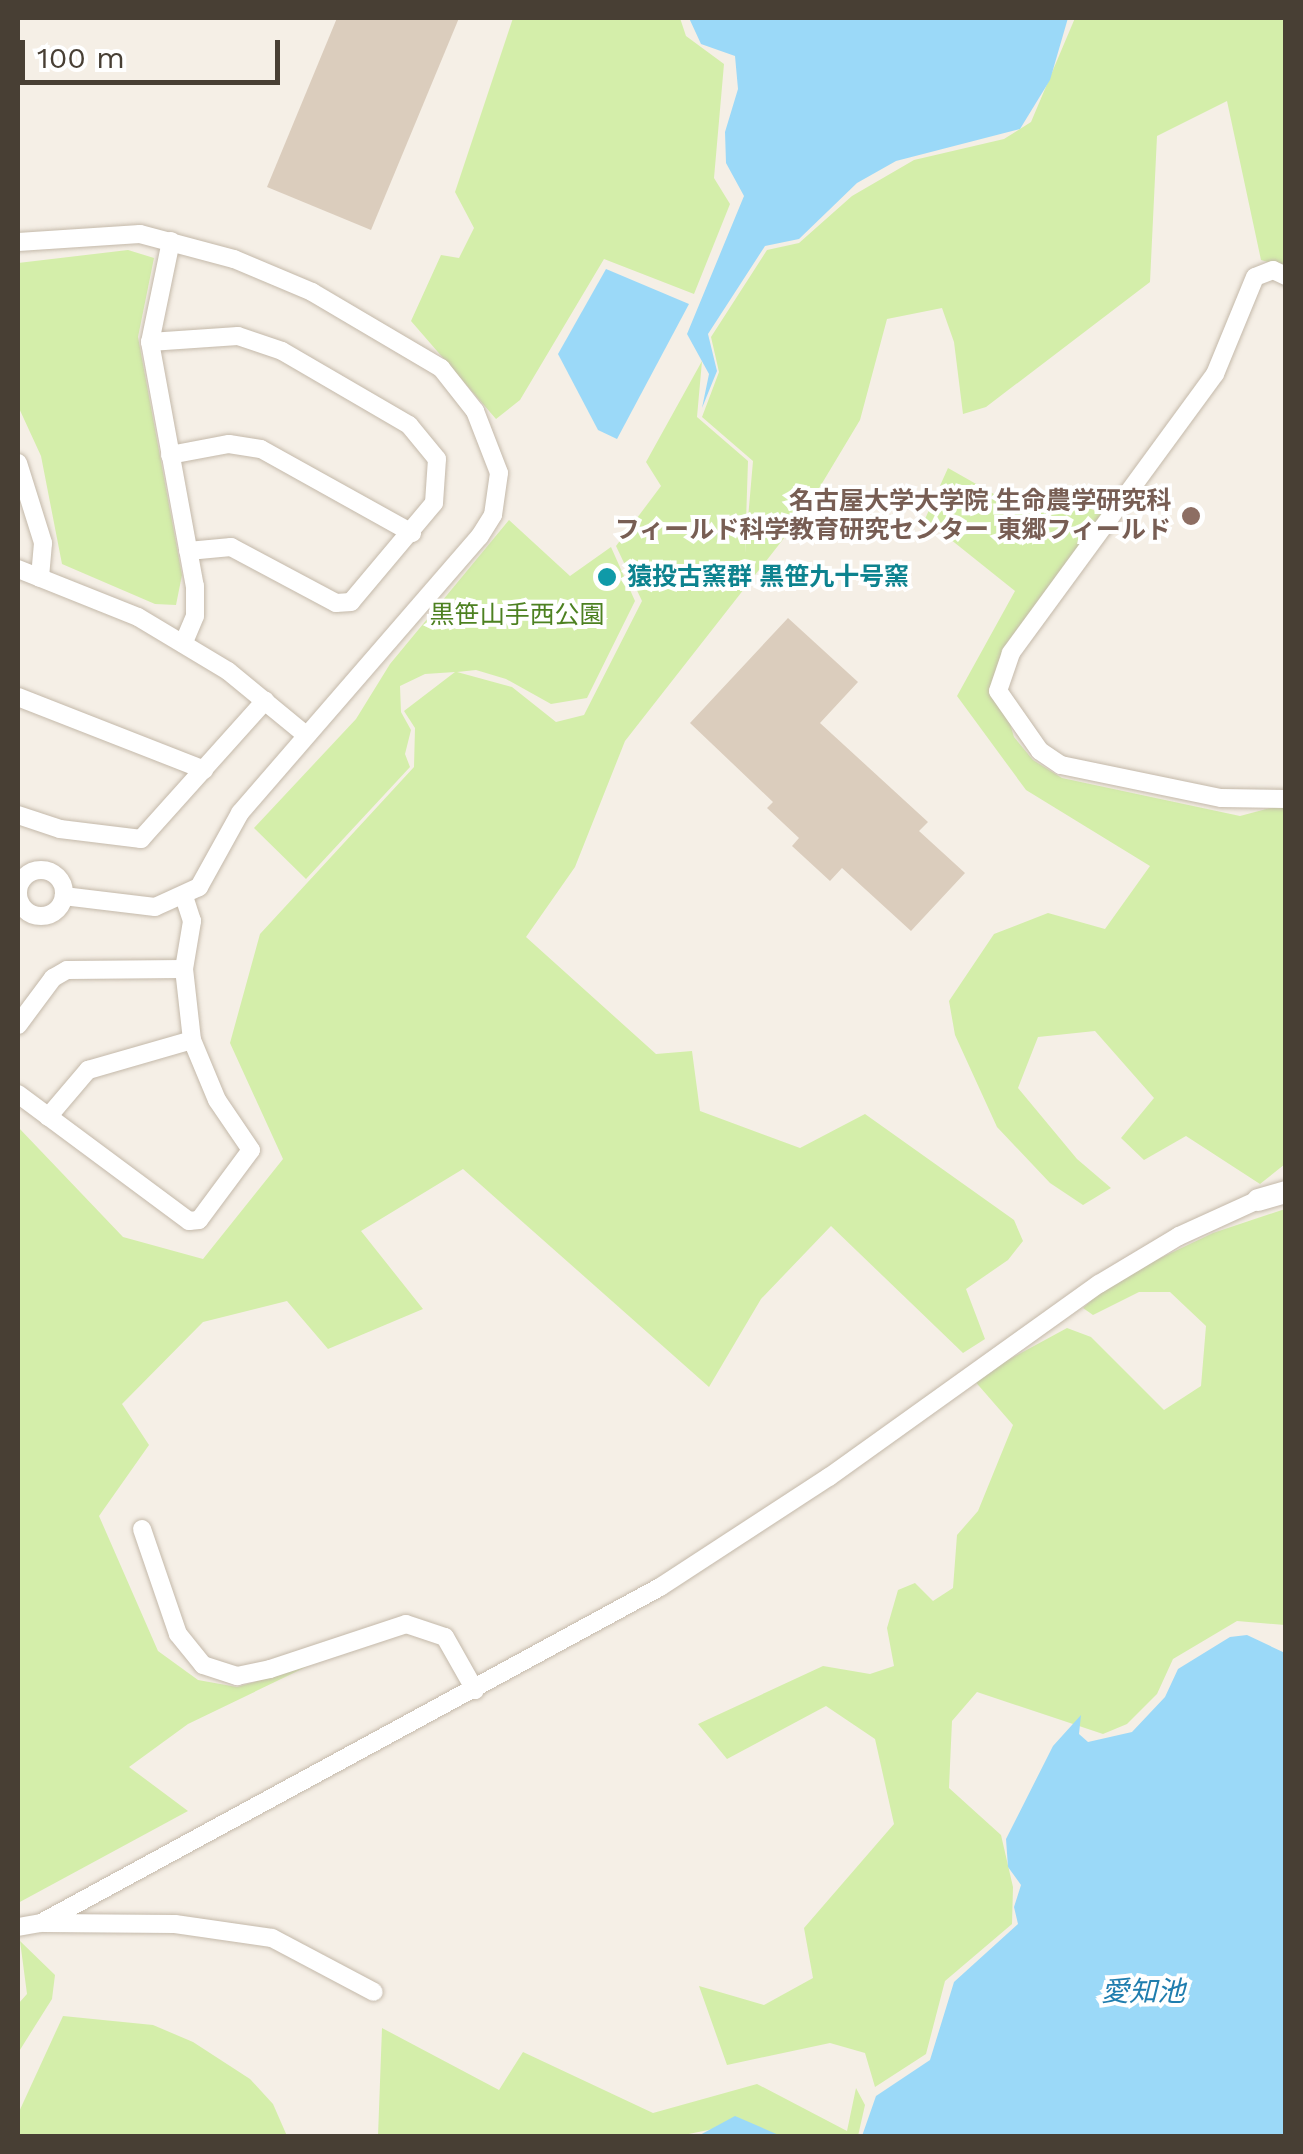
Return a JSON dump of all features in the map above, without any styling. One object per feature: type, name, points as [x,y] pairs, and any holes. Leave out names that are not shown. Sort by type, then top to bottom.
[{"type":"street","points":[[18,242],[109,232],[170,242],[274,275],[387,331],[454,382],[494,448],[499,482],[484,530],[240,813],[208,873],[185,899],[155,907],[64,896]]},
{"type":"street","points":[[170,242],[150,342],[196,599],[183,644]]},
{"type":"street","points":[[1286,276],[1272,270],[1255,277],[1215,374],[1011,653],[998,691],[1040,751],[1060,764],[1222,798],[1286,799]]},
{"type":"street","points":[[150,342],[250,339],[282,351],[409,425],[428,444],[439,480],[434,503],[412,534],[344,605],[231,547],[188,551]]},
{"type":"street","points":[[170,454],[229,444],[261,449],[412,534]]},
{"type":"street","points":[[18,463],[42,543],[40,578]]},
{"type":"street","points":[[18,569],[119,608],[183,644],[266,701],[306,735]]},
{"type":"street","points":[[18,697],[204,770]]},
{"type":"street","points":[[18,815],[60,829],[141,839],[266,701]]},
{"type":"street","points":[[50,872],[64,896],[48,915],[22,918],[18,884],[29,873],[50,872]]},
{"type":"street","points":[[18,1094],[196,1221],[251,1150],[217,1100],[192,1040],[184,969],[192,921],[185,899]]},
{"type":"street","points":[[18,1026],[53,978],[68,970],[184,969]]},
{"type":"street","points":[[48,1117],[88,1070],[192,1040]]},
{"type":"street","points":[[41,1923],[475,1690],[760,1524],[1098,1284],[1178,1236],[1258,1200],[1286,1192]]},
{"type":"street","points":[[142,1528],[184,1647],[202,1665],[236,1676],[270,1670],[406,1624],[445,1636],[475,1690]]},
{"type":"street","points":[[18,1927],[41,1923],[175,1924],[272,1938],[374,1992]]},
{"type":"green space","points":[[513,18],[680,18],[686,36],[724,64],[714,178],[730,204],[694,294],[604,259],[520,400],[496,419],[411,321],[441,255],[459,258],[474,228],[455,192]]},
{"type":"green space","name":"黒笹山手西公園","points":[[1075,18],[1285,18],[1285,267],[1261,260],[1227,101],[1157,136],[1150,282],[986,407],[963,414],[954,342],[942,308],[887,319],[860,420],[806,510],[625,741],[575,867],[526,937],[656,1054],[692,1051],[700,1111],[800,1148],[865,1114],[1014,1220],[1023,1241],[1008,1260],[966,1289],[985,1339],[963,1353],[831,1226],[761,1299],[709,1387],[463,1169],[361,1231],[423,1309],[328,1349],[287,1301],[203,1322],[122,1404],[149,1445],[99,1516],[158,1651],[198,1680],[237,1687],[308,1666],[188,1724],[129,1767],[188,1811],[18,1903],[18,1127],[123,1237],[203,1259],[283,1159],[230,1043],[260,934],[414,767],[415,728],[404,711],[455,672],[425,674],[400,686],[401,712],[411,730],[405,754],[410,767],[306,879],[254,828],[356,719],[390,664],[509,520],[570,576],[611,547],[635,601],[587,698],[551,704],[506,679],[476,670],[457,672],[512,687],[556,722],[584,715],[642,601],[616,546],[661,486],[646,462],[702,361],[697,417],[748,461],[745,553],[753,461],[702,417],[719,372],[711,337],[767,250],[799,243],[852,196],[914,160],[1004,139],[1031,122]]},
{"type":"green space","points":[[128,250],[154,258],[138,337],[182,575],[176,605],[155,604],[62,564],[41,456],[18,406],[18,263]]},
{"type":"green space","points":[[948,468],[1015,506],[1062,497],[1108,516],[995,675],[1014,737],[1033,760],[1062,778],[1240,816],[1285,804],[1285,1164],[1260,1184],[1186,1136],[1144,1160],[1121,1138],[1154,1098],[1095,1031],[1038,1037],[1018,1088],[1077,1159],[1111,1188],[1083,1205],[1050,1183],[997,1127],[955,1035],[949,1001],[994,934],[1048,913],[1105,929],[1150,866],[1026,790],[957,696],[1015,591],[925,519]]},
{"type":"green space","points":[[1285,1209],[1285,1625],[1237,1621],[1173,1659],[1157,1694],[1127,1724],[1103,1734],[977,1692],[952,1721],[949,1788],[1001,1835],[1013,1887],[1012,1924],[945,1981],[926,2054],[875,2087],[865,2053],[830,2043],[727,2065],[699,1986],[764,2005],[813,1978],[804,1928],[894,1824],[875,1739],[826,1706],[727,1759],[698,1724],[823,1666],[870,1674],[894,1666],[887,1628],[898,1590],[915,1583],[933,1601],[953,1588],[957,1535],[978,1511],[1013,1425],[973,1379],[1067,1328],[1091,1337],[1164,1410],[1201,1386],[1206,1326],[1170,1292],[1139,1292],[1093,1315],[1083,1308],[1112,1281],[1213,1233]]},
{"type":"green space","points":[[20,1941],[55,1975],[52,1999],[18,2053],[18,2004],[27,1994]]},
{"type":"green space","points":[[63,2016],[153,2025],[193,2042],[250,2079],[273,2104],[287,2136],[18,2136],[18,2114]]},
{"type":"green space","points":[[382,2028],[499,2090],[523,2052],[653,2113],[757,2084],[847,2131],[856,2088],[865,2105],[858,2136],[721,2136],[713,2129],[679,2136],[378,2136]]},
{"type":"water","points":[[689,18],[1068,18],[1050,80],[1020,129],[896,161],[857,183],[799,239],[765,246],[708,334],[717,371],[702,408],[709,374],[687,334],[744,196],[726,163],[725,132],[738,89],[735,56],[701,44]]},
{"type":"water","points":[[606,269],[689,304],[617,439],[598,430],[558,354]]},
{"type":"water","name":"愛知池","points":[[1247,1635],[1285,1653],[1285,2136],[862,2136],[876,2096],[930,2060],[954,1982],[1018,1924],[1014,1907],[1021,1885],[1008,1867],[1006,1839],[1053,1746],[1081,1715],[1079,1734],[1088,1742],[1132,1732],[1165,1697],[1178,1669],[1230,1637]]},
{"type":"water","points":[[735,2116],[781,2136],[698,2136]]},
{"type":"building","points":[[337,18],[459,18],[371,230],[267,187]]},
{"type":"building","points":[[788,618],[858,682],[820,723],[928,822],[919,831],[965,873],[911,931],[842,868],[830,881],[792,846],[799,838],[767,808],[773,802],[690,723]]},
{"type":"place","name":"名古屋大学大学院 生命農学研究科 フィールド科学教育研究センター 東郷フィールド","points":[[1191,516]]},
{"type":"place","name":"猿投古窯群 黒笹九十号窯","points":[[607,577]]}]
